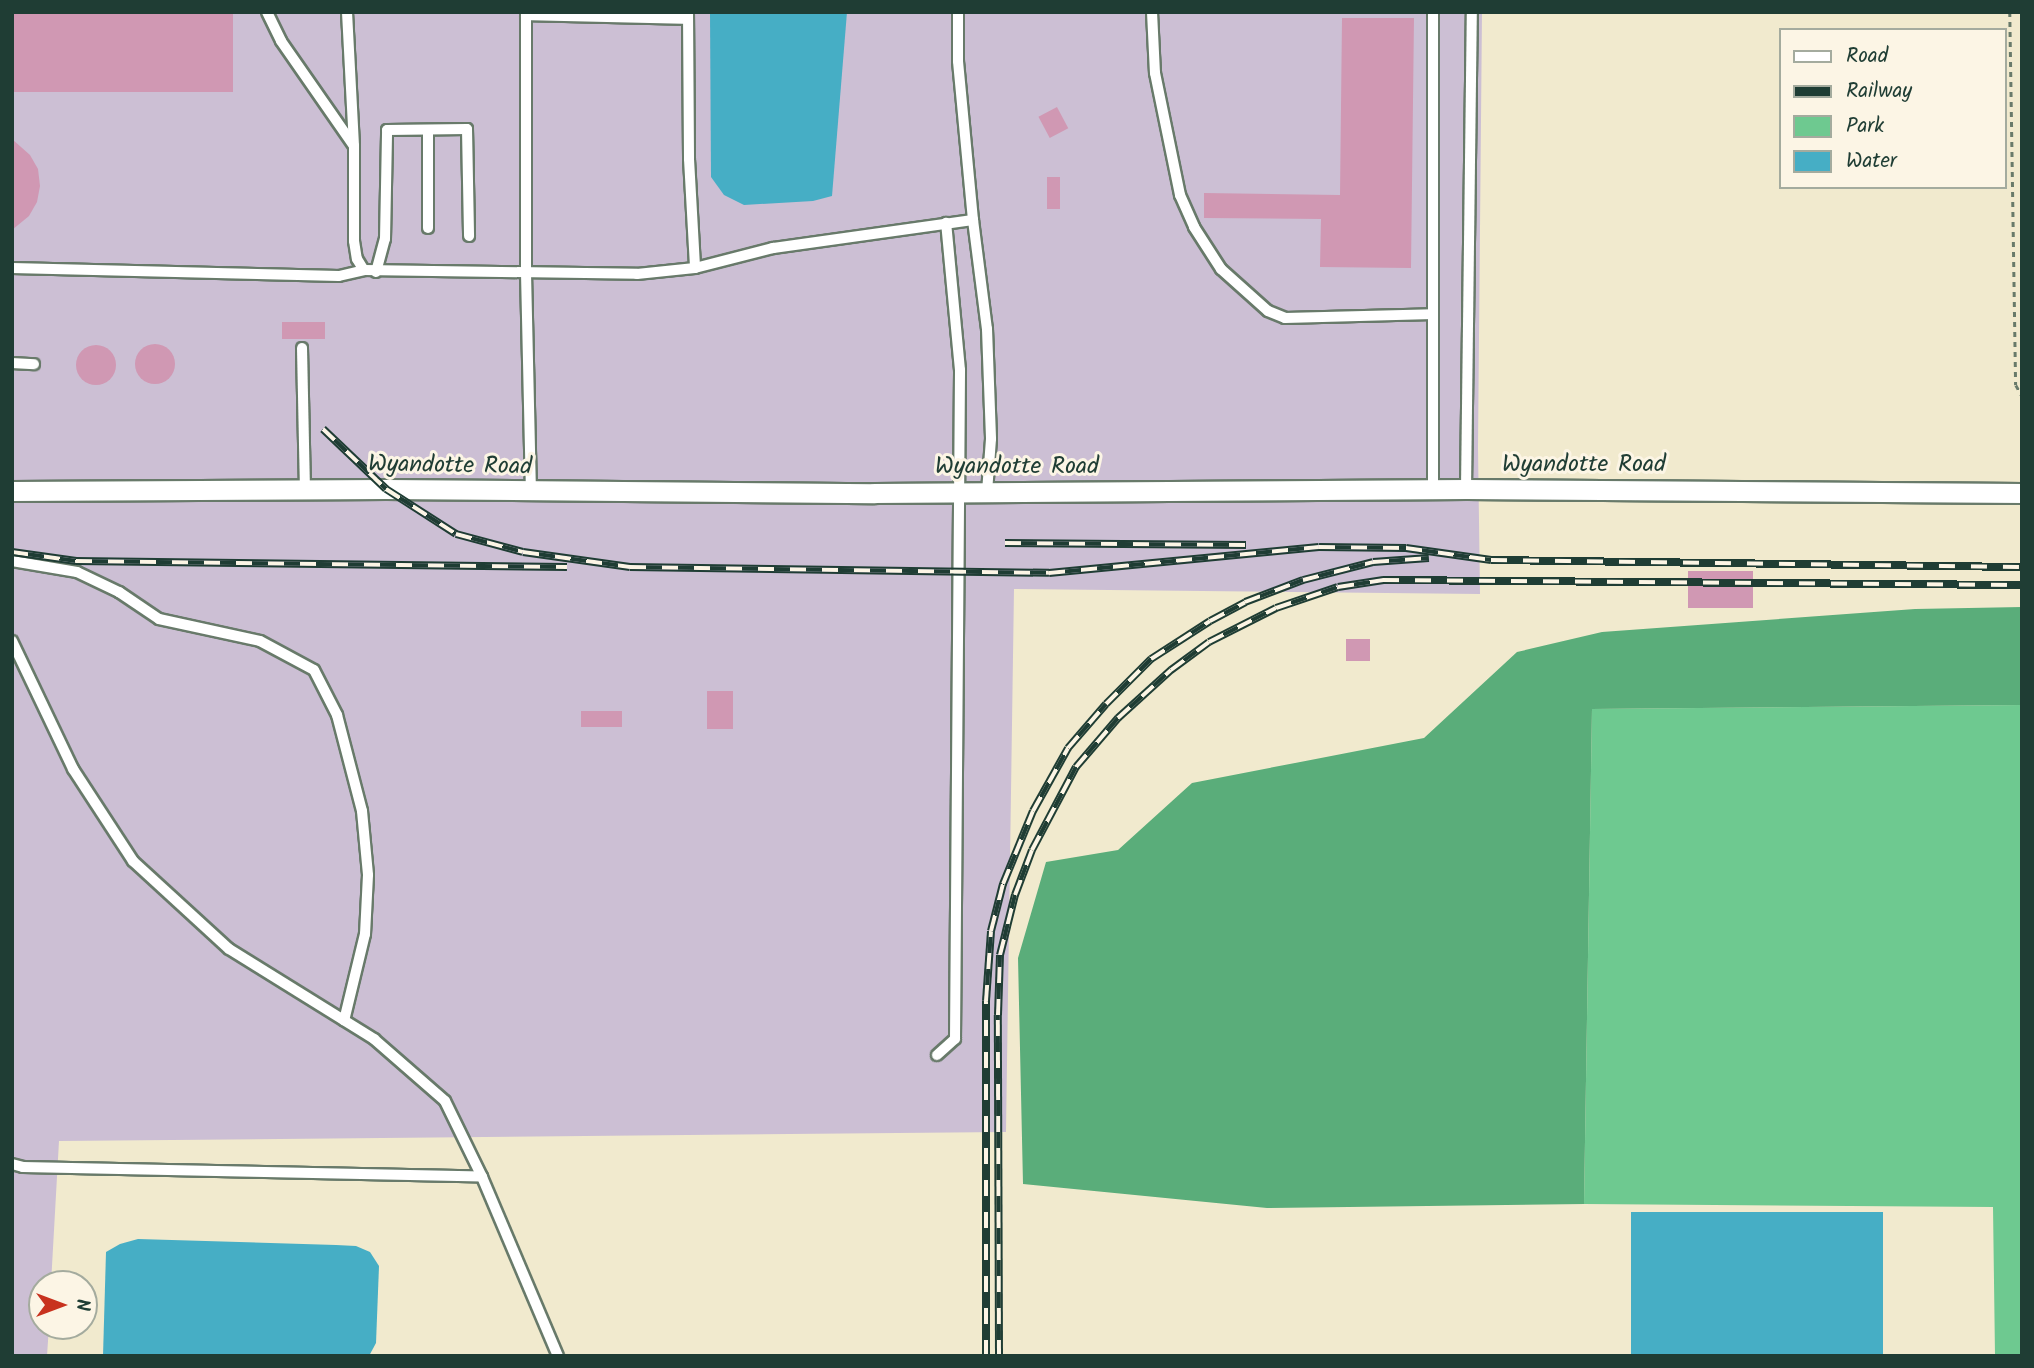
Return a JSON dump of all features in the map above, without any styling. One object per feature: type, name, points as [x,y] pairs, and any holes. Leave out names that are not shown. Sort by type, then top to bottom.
[{"type":"street","name":"Wyandotte Road","points":[[12,491],[386,489],[531,492],[987,492],[1466,489],[2022,493]]},
{"type":"lane","points":[[267,12],[281,41],[354,146]]},
{"type":"lane","points":[[347,12],[354,146],[354,241],[357,259],[364,270]]},
{"type":"lane","points":[[958,12],[958,61],[973,220],[987,329],[991,439],[987,492]]},
{"type":"lane","points":[[1152,12],[1155,73],[1180,195],[1194,227],[1221,269],[1268,311],[1285,318],[1433,314]]},
{"type":"lane","points":[[1433,12],[1433,489]]},
{"type":"lane","points":[[1466,489],[1472,12]]},
{"type":"lane","points":[[531,492],[526,273],[526,14],[688,16],[689,159],[695,268]]},
{"type":"lane","points":[[376,272],[385,239],[387,130],[467,129],[469,236]]},
{"type":"lane","points":[[428,130],[428,228]]},
{"type":"lane","points":[[12,268],[339,276],[364,270],[637,274],[695,268],[773,248],[973,220]]},
{"type":"lane","points":[[937,1055],[955,1040],[960,370],[946,223]]},
{"type":"lane","points":[[302,348],[305,491]]},
{"type":"lane","points":[[12,363],[34,364]]},
{"type":"lane","points":[[12,561],[77,572],[119,592],[159,619],[260,641],[314,670],[337,715],[347,751],[362,811],[368,875],[365,934],[344,1021]]},
{"type":"lane","points":[[12,641],[73,769],[133,862],[229,949],[374,1039],[445,1101],[482,1177],[558,1356]]},
{"type":"lane","points":[[12,1164],[93,1169],[482,1177]]},
{"type":"path","points":[[2010,12],[2016,385],[2022,396]]},
{"type":"shaded area","points":[[12,12],[1482,12],[1478,447],[1480,594],[1014,589],[1006,1132],[59,1141],[52,1270],[28,1270],[28,1340],[48,1340],[47,1356],[12,1356]]},
{"type":"green space","points":[[2022,607],[2022,705],[1592,709],[1584,1204],[1267,1208],[1023,1184],[1018,958],[1046,862],[1118,850],[1192,783],[1424,738],[1517,652],[1602,632],[1915,609]]},
{"type":"green space","points":[[2022,705],[2022,1356],[1995,1356],[1993,1207],[1584,1204],[1592,709]]},
{"type":"water","points":[[710,12],[847,12],[832,196],[813,201],[744,205],[724,195],[711,177]]},
{"type":"water","points":[[1631,1212],[1883,1212],[1883,1356],[1631,1356]]},
{"type":"water","points":[[138,1239],[356,1246],[370,1252],[379,1266],[376,1343],[369,1356],[103,1356],[106,1252],[120,1244]]},
{"type":"building","points":[[12,12],[233,12],[233,92],[12,92]]},
{"type":"building","points":[[1342,18],[1414,18],[1411,268],[1320,267],[1321,219],[1204,218],[1204,193],[1340,195]]},
{"type":"building","points":[[1057,107],[1068,128],[1050,138],[1038,117]]},
{"type":"building","points":[[12,139],[30,155],[38,169],[40,186],[37,202],[29,216],[12,230]]},
{"type":"building","points":[[1047,177],[1060,177],[1060,209],[1047,209]]},
{"type":"building","points":[[282,322],[325,322],[325,339],[282,339]]},
{"type":"building","points":[[155,344],[163,345],[169,350],[174,356],[174,372],[169,378],[163,383],[155,384],[147,383],[141,378],[136,372],[135,364],[136,356],[141,350],[147,345]]},
{"type":"building","points":[[96,345],[104,346],[110,351],[115,357],[115,373],[110,379],[104,384],[96,385],[88,384],[82,379],[77,373],[76,365],[77,357],[82,351],[88,346]]},
{"type":"building","points":[[1688,571],[1753,571],[1753,608],[1688,608]]},
{"type":"building","points":[[1346,639],[1370,639],[1370,661],[1346,661]]},
{"type":"building","points":[[707,691],[733,691],[733,729],[707,729]]},
{"type":"building","points":[[581,711],[622,711],[622,727],[581,727]]},
{"type":"railway","points":[[323,429],[386,489],[456,534],[523,552],[630,567],[1049,573],[1319,547],[1406,548],[1491,560],[2022,567]]},
{"type":"railway","points":[[1005,543],[1246,545]]},
{"type":"railway","points":[[12,552],[76,561],[567,567]]},
{"type":"railway","points":[[986,1356],[986,1001],[991,931],[1003,884],[1033,811],[1068,748],[1106,704],[1151,659],[1210,621],[1245,602],[1303,580],[1373,562],[1429,558]]},
{"type":"railway","points":[[999,1356],[1000,955],[1015,895],[1032,850],[1076,767],[1118,718],[1171,670],[1209,642],[1276,608],[1338,587],[1383,580],[2022,585]]}]
